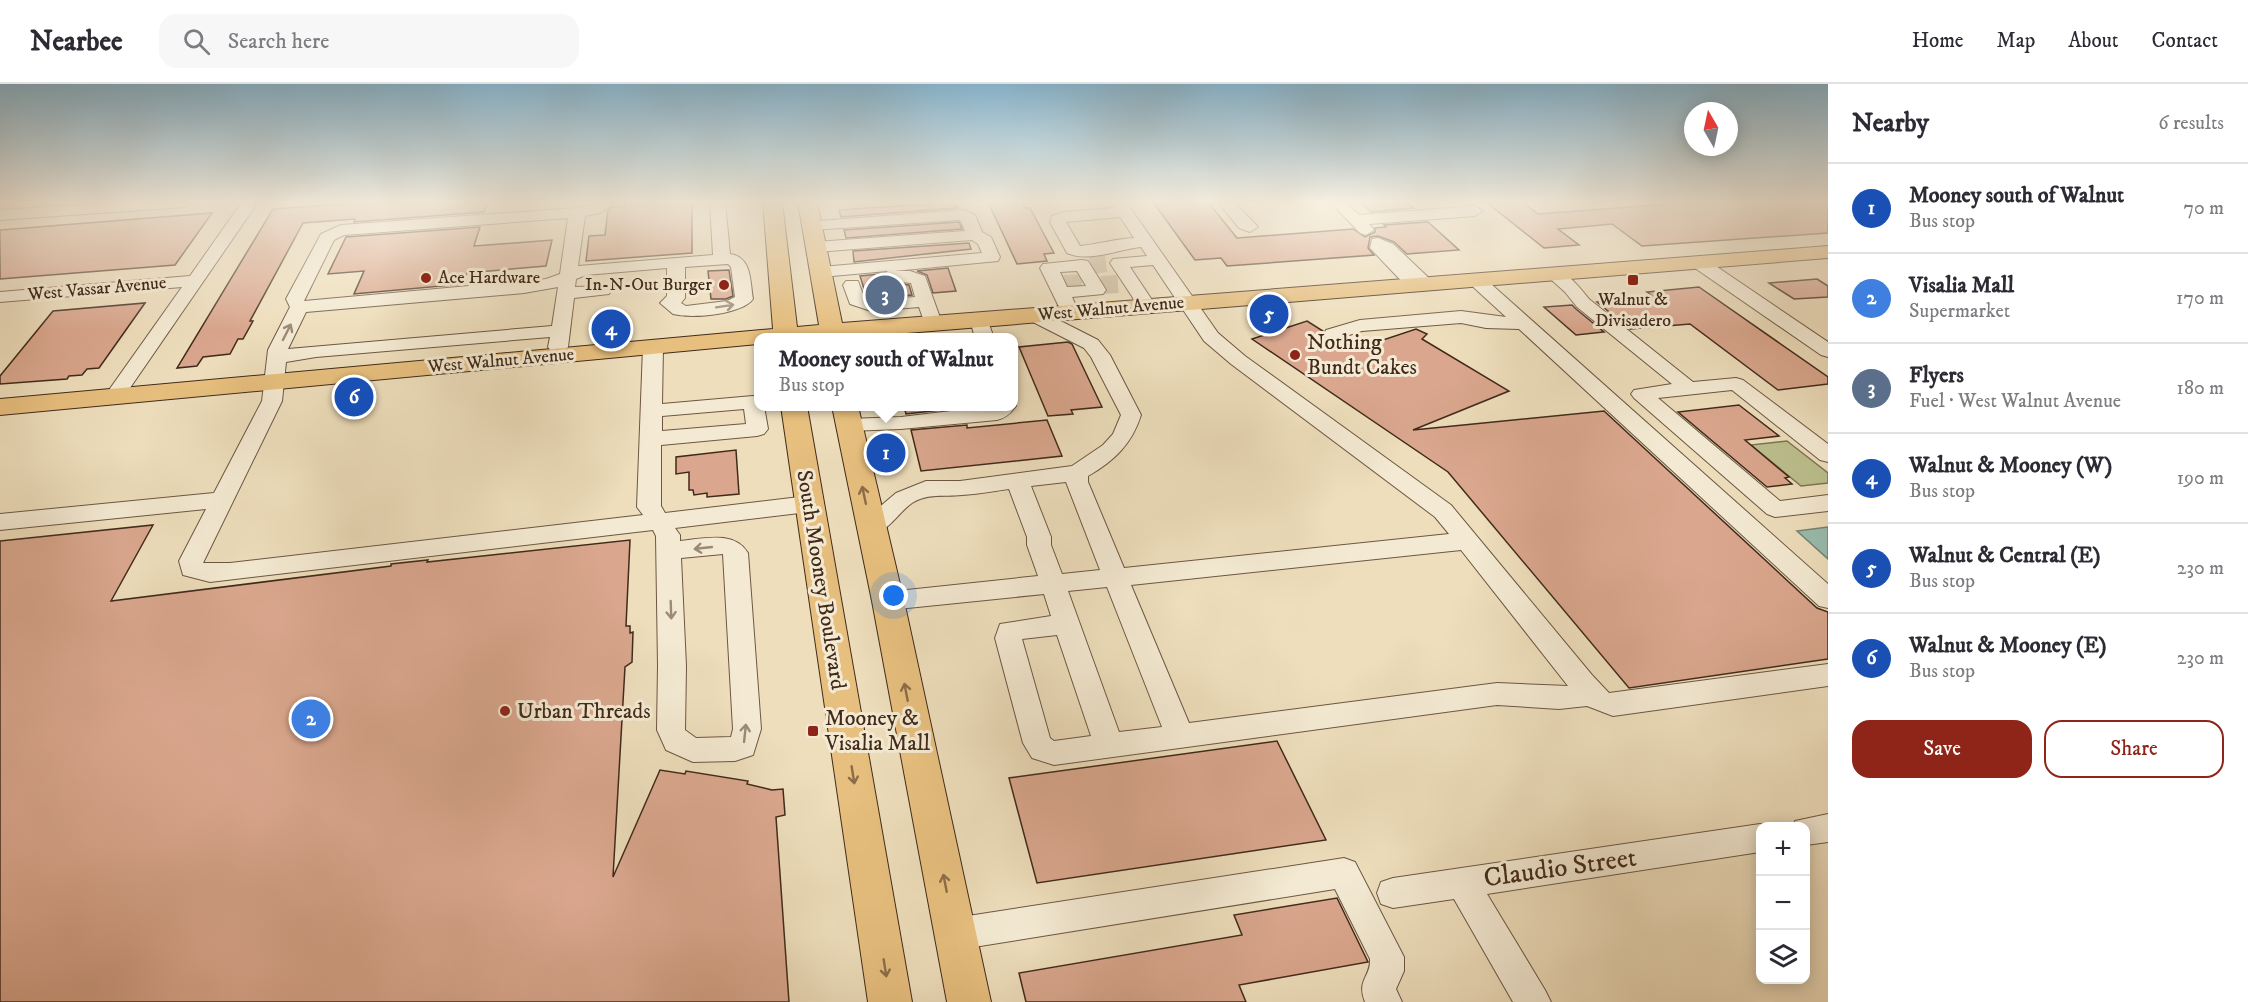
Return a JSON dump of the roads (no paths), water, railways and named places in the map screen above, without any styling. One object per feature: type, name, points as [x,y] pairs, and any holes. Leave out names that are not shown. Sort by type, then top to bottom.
[{"type":"main road","points":[[776,245],[785,333]]},
{"type":"main road","points":[[816,247],[832,333]]},
{"type":"main road","name":"West Walnut Avenue","points":[[850,333],[933,324],[982,329],[1034,315],[1097,279],[1187,302],[1828,252]]},
{"type":"main road","name":"West Walnut Avenue","points":[[0,408],[114,397],[276,370],[557,355],[754,339]]},
{"type":"main road","name":"South Mooney Boulevard","points":[[795,411],[890,1002]]},
{"type":"main road","points":[[847,416],[888,601],[969,1002]]},
{"type":"street","points":[[114,397],[219,245]]},
{"type":"street","points":[[299,307],[295,299],[323,245]]},
{"type":"street","points":[[557,355],[573,245]]},
{"type":"street","points":[[726,245],[729,260]]},
{"type":"street","points":[[816,247],[843,245]]},
{"type":"street","points":[[823,280],[993,257],[987,245]]},
{"type":"street","points":[[1147,245],[1211,337],[1443,512],[1600,701],[1613,705],[1828,675]]},
{"type":"street","points":[[1382,245],[1388,248],[1420,284]]},
{"type":"street","points":[[567,284],[583,270],[676,262],[729,260],[739,265],[744,297],[739,303],[731,306],[679,310],[669,303],[676,298],[676,262]]},
{"type":"street","points":[[1097,279],[1158,260]]},
{"type":"street","points":[[1698,262],[1828,351]]},
{"type":"street","points":[[1554,274],[1571,288],[1583,303],[1689,388]]},
{"type":"street","points":[[823,280],[852,285],[861,280],[878,277],[910,276],[919,280],[933,324]]},
{"type":"street","points":[[1476,280],[1828,599]]},
{"type":"street","name":"West Vassar Avenue","points":[[0,297],[194,281]]},
{"type":"street","points":[[299,307],[550,284],[567,284],[603,290]]},
{"type":"street","points":[[852,285],[856,300],[871,306],[926,301]]},
{"type":"street","points":[[299,307],[278,350],[272,401],[191,561],[192,569],[200,573],[230,572],[602,530],[657,520],[808,504]]},
{"type":"street","points":[[871,527],[914,493],[926,488],[960,488],[1077,473],[1111,452],[1124,434],[1131,415],[1100,355],[1086,340],[1034,315]]},
{"type":"street","points":[[1333,334],[1360,326],[1461,317],[1486,322],[1524,324]]},
{"type":"street","points":[[276,370],[290,354],[560,331]]},
{"type":"street","points":[[654,347],[648,507],[668,535],[668,551],[672,666],[671,730],[676,741],[693,750],[735,749],[743,746],[747,729],[736,553],[724,546],[668,551]]},
{"type":"street","points":[[1828,455],[1736,384],[1641,394],[1774,509],[1828,503]]},
{"type":"street","points":[[652,411],[753,402],[754,409]]},
{"type":"street","points":[[651,439],[757,429],[754,411]]},
{"type":"street","points":[[847,416],[997,414],[1000,411]]},
{"type":"street","points":[[1077,473],[1085,506],[1180,736]]},
{"type":"street","points":[[1018,482],[1039,537],[1039,545],[1109,745]]},
{"type":"street","points":[[0,522],[220,500]]},
{"type":"street","points":[[888,601],[1116,579],[1466,540]]},
{"type":"street","points":[[1067,624],[1009,632],[1008,638],[1037,743],[1042,749],[1054,753],[1497,694],[1559,698],[1592,694]]},
{"type":"street","points":[[1810,830],[1828,828]]},
{"type":"street","name":"Claudio Street","points":[[1533,1002],[1462,883],[1756,839]]},
{"type":"street","points":[[955,934],[1344,873],[1387,957],[1388,968],[1385,977],[1378,982],[1378,990],[1384,1002]]},
{"type":"street","points":[[1393,892],[1462,883]]},
{"type":"tunnel","points":[[1090,265],[1106,263]]},
{"type":"tunnel","points":[[1064,284],[1083,283]]},
{"type":"tunnel","points":[[1101,285],[1118,284]]},
{"type":"place","name":"Ace Hardware","points":[[426,278]]},
{"type":"place","name":"Walnut & Divisadero","points":[[1633,280]]},
{"type":"place","name":"In-N-Out Burger","points":[[724,285]]},
{"type":"place","name":"Flyers","points":[[885,295]]},
{"type":"place","name":"Walnut & Central (E)","points":[[1269,314]]},
{"type":"place","name":"Walnut & Mooney (W)","points":[[611,329]]},
{"type":"place","name":"Nothing Bundt Cakes","points":[[1295,355]]},
{"type":"place","name":"Walnut & Mooney (E)","points":[[354,397]]},
{"type":"place","name":"Mooney south of Walnut","points":[[886,453]]},
{"type":"place","name":"Urban Threads","points":[[505,711]]},
{"type":"place","name":"Visalia Mall","points":[[311,719]]},
{"type":"place","name":"Mooney & Visalia Mall","points":[[813,731]]}]
